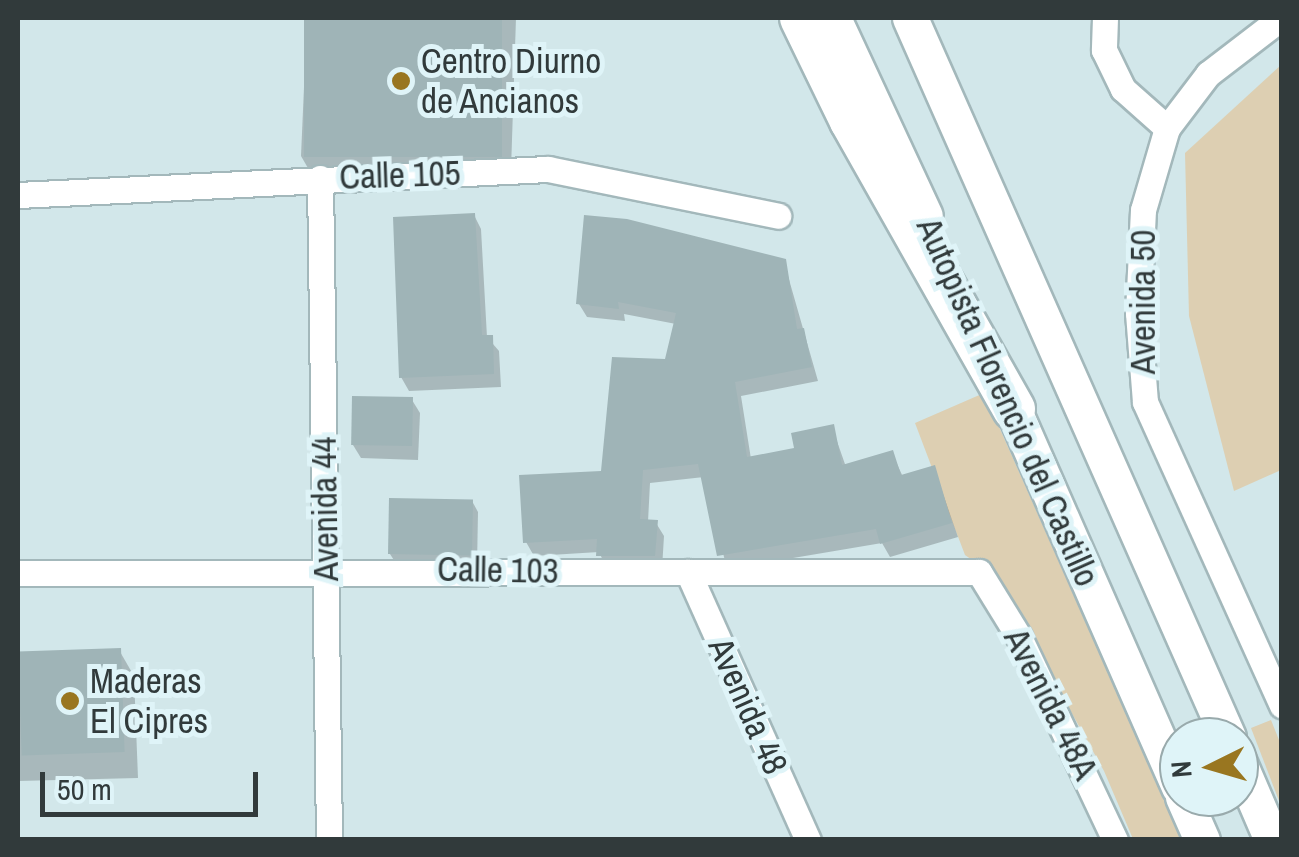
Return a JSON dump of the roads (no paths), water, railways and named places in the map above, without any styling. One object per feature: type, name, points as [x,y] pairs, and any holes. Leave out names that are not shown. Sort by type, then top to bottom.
[{"type":"highway","points":[[801,18],[851,122],[1014,409]]},
{"type":"main road","name":"Autopista Florencio del Castillo","points":[[833,18],[1014,409],[1159,741]]},
{"type":"main road","name":"Autopista Florencio del Castillo","points":[[910,18],[1219,717]]},
{"type":"main road","points":[[1259,810],[1272,840]]},
{"type":"main road","points":[[1192,817],[1202,840]]},
{"type":"street","points":[[1105,18],[1104,50],[1124,90],[1166,128],[1208,74],[1281,18]]},
{"type":"street","name":"Avenida 50","points":[[1166,128],[1143,210],[1138,313],[1146,402],[1280,699]]},
{"type":"street","name":"Calle 105","points":[[18,195],[548,169],[778,216]]},
{"type":"street","name":"Avenida 44","points":[[320,178],[329,840]]},
{"type":"street","name":"Calle 103","points":[[18,573],[326,568],[979,572]]},
{"type":"street","name":"Avenida 48","points":[[688,572],[808,840]]},
{"type":"street","name":"Avenida 48A","points":[[979,572],[1019,637],[1115,840]]},
{"type":"place","name":"Centro Diurno de Ancianos","points":[[401,81]]},
{"type":"place","name":"Maderas El Cipres","points":[[70,701]]}]
